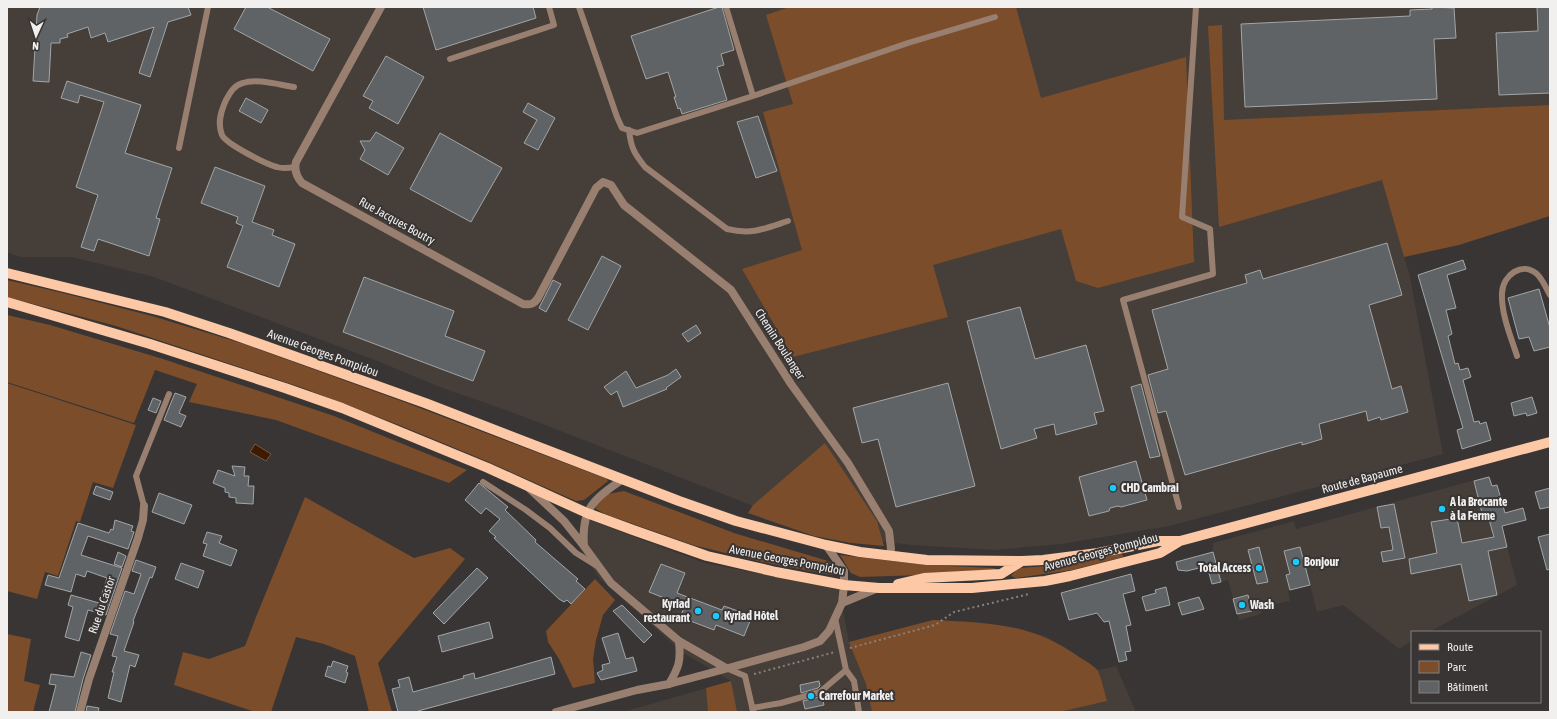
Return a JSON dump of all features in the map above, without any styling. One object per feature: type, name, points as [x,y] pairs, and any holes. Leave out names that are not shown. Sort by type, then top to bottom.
[{"type":"main road","name":"Avenue Georges Pompidou","points":[[7,273],[165,312],[229,333],[424,403],[679,501],[736,521],[826,545],[890,556],[926,560],[1022,561],[1043,560],[1098,553],[1158,541],[1180,541]]},
{"type":"main road","name":"Avenue Georges Pompidou","points":[[7,302],[150,344],[285,388],[414,437],[488,468],[587,513],[708,556],[776,572],[844,585],[879,588],[972,588],[1045,581],[1070,576],[1160,553],[1180,541]]},
{"type":"main road","name":"Route de Bapaume","points":[[1180,541],[1550,442]]},
{"type":"main road","points":[[879,588],[924,578],[1001,574],[1022,561]]},
{"type":"street","points":[[295,166],[381,7]]},
{"type":"street","name":"Rue Jacques Boutry","points":[[295,166],[297,178],[302,183],[523,304],[528,305],[536,302],[593,192],[603,182]]},
{"type":"street","name":"Chemin Boulanger","points":[[603,182],[611,185],[624,206],[731,290],[791,384],[848,462],[881,517],[889,531],[891,549],[890,556]]},
{"type":"street","points":[[584,546],[583,533],[587,513],[595,500],[623,479]]},
{"type":"street","points":[[528,487],[564,521],[611,583],[679,641],[726,668]]},
{"type":"street","name":"Rue du Castor","points":[[80,712],[89,679],[138,538],[143,520],[144,506]]},
{"type":"street","points":[[556,712],[637,690],[669,684],[815,643],[824,637],[842,603],[844,571],[826,545]]},
{"type":"street","points":[[842,603],[879,588]]},
{"type":"street","points":[[669,684],[677,671],[680,661],[679,641]]},
{"type":"lane","points":[[179,148],[208,7]]},
{"type":"lane","points":[[450,59],[554,25],[549,7]]},
{"type":"lane","points":[[579,7],[622,128],[637,133],[753,96],[908,43],[994,17]]},
{"type":"lane","points":[[726,7],[753,96]]},
{"type":"lane","points":[[1179,507],[1123,300],[1213,274],[1210,229],[1182,217],[1196,7]]},
{"type":"lane","points":[[294,87],[254,81],[242,83],[233,89],[228,96],[223,107],[220,122],[222,136],[230,145],[276,167],[285,168],[295,166]]},
{"type":"lane","points":[[629,130],[631,145],[635,154],[645,167],[727,229],[739,232],[755,232],[788,221]]},
{"type":"lane","points":[[1517,356],[1506,318],[1502,293],[1503,285],[1513,272],[1520,269],[1528,269],[1536,273],[1542,279],[1550,295]]},
{"type":"lane","points":[[144,506],[136,476],[169,394]]},
{"type":"lane","points":[[483,482],[526,510],[550,528],[576,553],[598,566]]},
{"type":"lane","points":[[835,618],[846,670],[854,681],[859,712]]},
{"type":"lane","points":[[726,668],[745,676],[752,710],[820,692],[846,670]]},
{"type":"path","points":[[745,676],[935,625],[954,612],[1031,594]]},
{"type":"shaded area","points":[[7,7],[1550,7],[1550,105],[1224,121],[1375,154],[1410,277],[1443,454],[1169,526],[1062,544],[995,550],[911,545],[854,538],[813,529],[514,413],[437,386],[380,362],[154,277],[72,257],[20,257],[7,252]]},
{"type":"shaded area","points":[[255,444],[271,454],[266,461],[250,452]]},
{"type":"shaded area","points":[[1489,476],[1517,585],[1431,631],[1411,631],[1411,642],[1399,649],[1343,605],[1317,612],[1310,585],[1288,591],[1290,601],[1271,605],[1258,615],[1239,620],[1228,580],[1221,582],[1213,552],[1213,543],[1294,521],[1296,529]]},
{"type":"shaded area","points":[[581,517],[705,563],[839,589],[849,642],[933,620],[977,622],[1018,628],[1045,636],[1071,651],[1098,670],[1116,666],[1136,712],[623,712],[731,681],[683,653],[600,579],[578,546]]},
{"type":"green space","points":[[789,7],[1016,7],[1041,98],[1186,57],[1194,262],[1098,288],[1076,281],[1061,229],[933,265],[948,317],[793,357],[742,269],[802,250],[763,112],[793,104],[766,15]]},
{"type":"green space","points":[[1222,25],[1224,120],[1550,105],[1550,216],[1459,245],[1404,257],[1382,180],[1219,227],[1208,26]]},
{"type":"green space","points":[[7,280],[152,316],[244,344],[404,402],[607,479],[608,481],[584,500],[576,501],[484,460],[303,388],[116,326],[7,297]]},
{"type":"green space","points":[[7,315],[50,325],[163,359],[334,416],[467,470],[449,483],[276,420],[189,402],[197,384],[155,370],[134,423],[7,382]]},
{"type":"green space","points":[[7,383],[136,425],[113,488],[93,482],[80,522],[76,521],[58,576],[45,572],[37,599],[7,591]]},
{"type":"green space","points":[[825,443],[877,521],[884,546],[851,543],[814,536],[748,513],[753,505]]},
{"type":"green space","points":[[624,491],[734,533],[828,561],[835,566],[838,574],[831,575],[762,562],[693,545],[605,514],[596,509],[595,505],[608,494]]},
{"type":"green space","points":[[305,497],[414,558],[450,548],[465,559],[378,663],[392,712],[369,712],[355,656],[324,644],[296,637],[271,712],[255,712],[174,685],[183,652],[209,659],[245,646]]},
{"type":"green space","points":[[1121,554],[1123,557],[1072,570],[1016,578],[1011,576],[1018,568],[1049,566]]},
{"type":"green space","points":[[840,555],[927,565],[993,568],[996,570],[860,577],[851,573]]},
{"type":"green space","points":[[595,579],[615,600],[603,615],[596,640],[593,659],[595,683],[573,688],[559,659],[548,642],[546,631]]},
{"type":"green space","points":[[933,620],[991,624],[1027,631],[1044,637],[1097,669],[1107,701],[1059,712],[872,712],[866,684],[849,642]]},
{"type":"green space","points":[[7,634],[31,639],[24,681],[40,685],[33,712],[7,712]]},
{"type":"green space","points":[[731,681],[737,712],[708,712],[706,688]]},
{"type":"building","points":[[40,7],[188,7],[191,15],[168,22],[150,77],[139,73],[154,27],[108,42],[105,33],[91,38],[88,27],[67,34],[68,37],[60,39],[60,43],[51,43],[49,82],[33,81],[37,15]]},
{"type":"building","points":[[246,7],[267,7],[330,39],[313,71],[234,29]]},
{"type":"building","points":[[423,7],[533,7],[536,18],[436,50]]},
{"type":"building","points":[[722,7],[734,50],[721,54],[724,65],[717,67],[727,100],[682,114],[680,108],[678,109],[674,97],[676,97],[668,72],[646,79],[631,36]]},
{"type":"building","points":[[1432,7],[1454,8],[1456,38],[1434,39],[1437,99],[1245,107],[1241,24],[1410,16],[1410,10],[1432,9]]},
{"type":"building","points":[[1537,7],[1550,7],[1550,93],[1499,95],[1496,33],[1538,31]]},
{"type":"building","points":[[386,56],[424,77],[398,124],[369,108],[373,101],[363,96]]},
{"type":"building","points":[[67,81],[141,105],[125,153],[172,168],[156,218],[160,219],[149,256],[98,239],[94,251],[81,247],[98,195],[76,187],[104,102],[80,95],[78,103],[61,98]]},
{"type":"building","points":[[246,98],[268,110],[261,123],[239,111]]},
{"type":"building","points":[[528,103],[555,118],[538,150],[524,143],[537,120],[523,112]]},
{"type":"building","points":[[758,116],[777,171],[756,178],[737,122]]},
{"type":"building","points":[[376,132],[404,148],[388,175],[360,159],[365,150],[360,141],[370,141]]},
{"type":"building","points":[[440,133],[502,168],[471,222],[410,189]]},
{"type":"building","points":[[215,167],[265,186],[252,222],[274,230],[272,235],[295,244],[279,287],[227,267],[243,226],[236,223],[238,217],[201,203]]},
{"type":"building","points":[[1387,243],[1402,295],[1369,305],[1392,389],[1401,386],[1408,412],[1381,420],[1380,417],[1368,421],[1366,411],[1319,424],[1322,439],[1302,445],[1302,442],[1185,475],[1166,411],[1158,413],[1148,375],[1168,369],[1152,310],[1247,283],[1245,275],[1260,270],[1263,279]]},
{"type":"building","points":[[602,256],[621,266],[588,330],[568,320]]},
{"type":"building","points":[[1463,260],[1466,269],[1447,275],[1456,308],[1446,310],[1452,334],[1448,336],[1455,364],[1458,363],[1460,370],[1468,368],[1471,377],[1463,380],[1474,422],[1479,421],[1480,424],[1486,422],[1491,440],[1462,449],[1457,430],[1463,428],[1418,275]]},
{"type":"building","points":[[364,277],[454,311],[445,336],[485,351],[473,381],[343,332]]},
{"type":"building","points":[[553,280],[561,284],[546,312],[539,308]]},
{"type":"building","points":[[1539,289],[1550,328],[1550,347],[1534,351],[1529,337],[1519,339],[1508,298]]},
{"type":"building","points":[[1020,307],[1035,359],[1086,345],[1104,411],[1094,413],[1097,424],[1056,435],[1054,424],[1034,429],[1037,438],[1001,449],[967,321]]},
{"type":"building","points":[[696,325],[701,333],[688,342],[682,334]]},
{"type":"building","points":[[676,369],[681,377],[666,388],[667,389],[623,407],[617,391],[611,395],[604,387],[626,371],[636,388],[668,375]]},
{"type":"building","points":[[948,383],[975,486],[896,507],[878,439],[862,443],[853,408]]},
{"type":"building","points":[[1141,384],[1160,456],[1150,458],[1131,387]]},
{"type":"building","points":[[175,393],[186,397],[179,413],[186,416],[181,427],[164,420]]},
{"type":"building","points":[[1532,397],[1537,413],[1527,416],[1526,413],[1514,416],[1511,403]]},
{"type":"building","points":[[153,398],[161,401],[156,413],[148,410]]},
{"type":"building","name":"CHD Cambrai","points":[[1136,461],[1147,500],[1121,507],[1118,506],[1110,508],[1109,511],[1089,516],[1079,477]]},
{"type":"building","points":[[232,466],[245,467],[244,476],[249,476],[248,486],[254,486],[253,504],[236,503],[236,498],[229,497],[229,493],[225,492],[225,488],[213,483],[218,470],[235,476]]},
{"type":"building","points":[[1489,477],[1492,486],[1497,485],[1505,513],[1523,508],[1526,520],[1502,526],[1507,547],[1488,551],[1497,595],[1469,601],[1461,564],[1411,574],[1409,559],[1437,553],[1431,522],[1457,518],[1462,543],[1494,537],[1488,516],[1485,517],[1482,513],[1474,481]]},
{"type":"building","points":[[479,483],[508,507],[505,510],[536,540],[535,542],[578,579],[576,581],[585,589],[571,604],[567,600],[564,602],[559,599],[494,538],[496,537],[489,531],[500,519],[486,508],[481,514],[465,500]]},
{"type":"building","points":[[96,486],[113,492],[110,500],[93,494]]},
{"type":"building","points":[[1550,488],[1550,507],[1540,509],[1535,492]]},
{"type":"building","points":[[159,493],[192,505],[184,524],[152,512]]},
{"type":"building","points":[[1394,504],[1405,558],[1383,562],[1381,552],[1393,550],[1389,527],[1381,528],[1377,507]]},
{"type":"building","points":[[115,520],[133,526],[131,531],[134,532],[128,549],[88,536],[81,555],[122,568],[106,615],[88,610],[79,641],[65,637],[73,607],[68,605],[71,595],[99,603],[107,578],[87,571],[85,577],[76,574],[71,592],[45,585],[48,575],[59,578],[78,523],[109,533],[111,529],[113,530]]},
{"type":"building","points":[[207,532],[222,536],[219,543],[237,550],[231,566],[203,556],[207,544],[203,543]]},
{"type":"building","points":[[1550,534],[1550,569],[1547,570],[1538,537]]},
{"type":"building","points":[[1259,547],[1268,582],[1257,584],[1248,550]]},
{"type":"building","name":"Bonjour","points":[[1300,547],[1310,585],[1290,590],[1286,575],[1290,574],[1284,551]]},
{"type":"building","points":[[118,552],[126,556],[122,567],[114,564]]},
{"type":"building","points":[[1213,552],[1221,582],[1212,584],[1207,566],[1187,571],[1178,570],[1176,562]]},
{"type":"building","points":[[136,560],[156,567],[152,578],[150,577],[133,621],[134,622],[124,651],[139,655],[135,667],[130,665],[121,702],[108,698],[114,672],[112,672],[117,657],[112,656],[118,636],[110,634],[125,591],[134,594],[141,574],[132,571]]},
{"type":"building","points":[[181,563],[204,571],[198,588],[175,579]]},
{"type":"building","name":"Kyriad Hôtel","points":[[661,564],[685,573],[677,593],[722,610],[724,606],[752,616],[744,636],[716,625],[714,630],[680,617],[685,606],[649,592]]},
{"type":"building","points":[[477,568],[488,578],[444,624],[433,613]]},
{"type":"building","points":[[1131,574],[1135,591],[1123,594],[1131,625],[1126,626],[1131,651],[1125,652],[1127,660],[1119,662],[1109,621],[1104,622],[1097,613],[1069,620],[1061,593]]},
{"type":"building","points":[[1166,587],[1170,605],[1146,611],[1142,597],[1156,593],[1155,590]]},
{"type":"building","name":"Wash","points":[[1248,595],[1252,611],[1237,614],[1233,599]]},
{"type":"building","points":[[1199,597],[1204,609],[1182,615],[1178,603]]},
{"type":"building","points":[[622,605],[652,635],[644,643],[613,611]]},
{"type":"building","points":[[489,622],[493,638],[442,652],[438,636]]},
{"type":"building","points":[[618,633],[626,659],[633,657],[637,671],[601,680],[597,673],[603,670],[602,665],[610,663],[602,638]]},
{"type":"building","points":[[81,652],[91,655],[83,679],[75,712],[49,712],[56,685],[49,684],[51,674],[74,677]]},
{"type":"building","points":[[551,657],[555,674],[418,712],[398,712],[392,689],[400,687],[398,680],[409,677],[413,692],[464,678],[463,676],[474,673],[475,679]]},
{"type":"building","points":[[333,661],[348,666],[346,672],[348,673],[345,683],[325,676],[328,666],[331,667]]},
{"type":"building","points":[[819,681],[820,686],[818,688],[801,693],[800,685]]},
{"type":"building","points":[[822,696],[824,705],[805,709],[803,701]]},
{"type":"building","points":[[87,706],[99,708],[98,712],[86,712]]},
{"type":"place","name":"CHD Cambrai","points":[[1113,488]]},
{"type":"place","name":"A la Brocante à la Ferme","points":[[1442,509]]},
{"type":"place","name":"Bonjour","points":[[1296,562]]},
{"type":"place","name":"Total Access","points":[[1259,568]]},
{"type":"place","name":"Wash","points":[[1242,605]]},
{"type":"place","name":"Kyriad restaurant","points":[[698,611]]},
{"type":"place","name":"Kyriad Hôtel","points":[[716,616]]},
{"type":"place","name":"Carrefour Market","points":[[811,696]]}]
